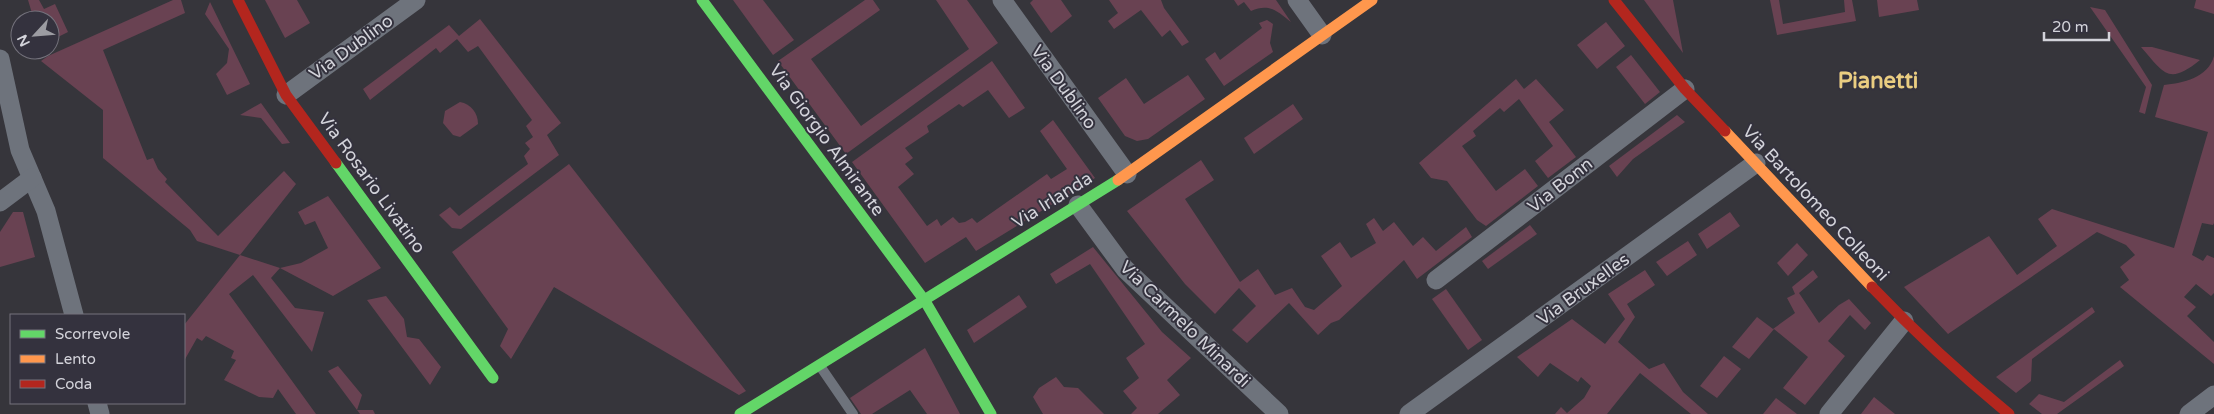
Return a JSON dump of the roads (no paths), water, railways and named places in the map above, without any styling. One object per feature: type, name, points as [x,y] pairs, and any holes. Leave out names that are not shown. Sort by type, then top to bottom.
[{"type":"street","name":"Via Rosario Livatino","points":[[238,0],[286,95],[493,378]]},
{"type":"street","name":"Via Dublino","points":[[286,95],[416,0]]},
{"type":"street","name":"Via Giorgio Almirante","points":[[702,0],[925,301],[992,414]]},
{"type":"street","name":"Via Dublino","points":[[1002,0],[1127,174]]},
{"type":"street","points":[[1297,0],[1322,35]]},
{"type":"street","name":"Via Irlanda","points":[[740,414],[1127,174],[1372,0]]},
{"type":"street","name":"Via Bartolomeo Colleoni","points":[[1614,0],[1685,89],[1904,321],[2009,414]]},
{"type":"street","points":[[0,60],[20,150],[46,211],[74,314]]},
{"type":"street","name":"Via Bonn","points":[[1436,280],[1685,89]]},
{"type":"street","name":"Via Bruxelles","points":[[1409,414],[1756,163]]},
{"type":"street","points":[[0,202],[32,178]]},
{"type":"street","name":"Via Carmelo Minardi","points":[[1078,205],[1124,269],[1279,414]]},
{"type":"street","points":[[1830,414],[1904,321]]},
{"type":"street","points":[[2189,414],[2214,396]]},
{"type":"lane","points":[[819,365],[852,414]]},
{"type":"district","name":"Pianetti","points":[[1878,80]]}]
